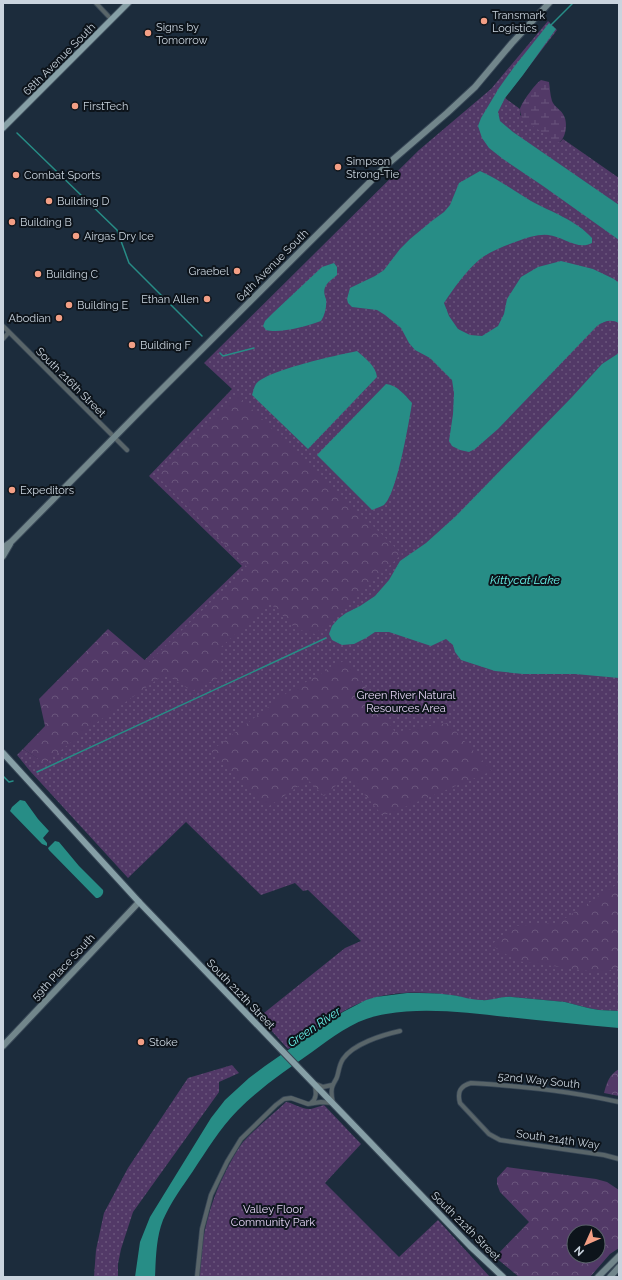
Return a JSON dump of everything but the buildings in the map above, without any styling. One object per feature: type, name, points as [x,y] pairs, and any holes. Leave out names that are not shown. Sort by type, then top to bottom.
[{"type":"main road","name":"68th Avenue South","points":[[3,128],[128,3]]},
{"type":"main road","name":"South 212th Street","points":[[3,753],[139,902],[470,1246],[504,1277]]},
{"type":"street","points":[[96,3],[112,20]]},
{"type":"street","name":"64th Avenue South","points":[[3,548],[11,542],[114,437],[389,163],[475,87],[512,43],[549,3]]},
{"type":"street","name":"South 216th Street","points":[[3,326],[127,450]]},
{"type":"street","points":[[3,338],[9,332]]},
{"type":"street","name":"64th Avenue South","points":[[3,556],[11,542]]},
{"type":"street","name":"59th Place South","points":[[3,1046],[139,902]]},
{"type":"street","points":[[197,1277],[202,1229],[211,1195],[227,1162],[241,1139],[284,1098],[290,1098],[311,1104],[321,1102],[333,1103],[331,1094],[332,1085],[336,1080],[342,1061],[348,1053],[372,1040],[400,1031]]},
{"type":"street","name":"52nd Way South","points":[[495,1138],[489,1134],[460,1103],[459,1090],[462,1086],[471,1082],[494,1084],[583,1094],[619,1102]]},
{"type":"street","points":[[311,1104],[316,1096],[315,1084],[323,1087],[332,1085]]},
{"type":"street","name":"South 214th Way","points":[[495,1138],[500,1140],[604,1155],[619,1159]]},
{"type":"street","points":[[598,1277],[619,1256]]},
{"type":"street","points":[[610,1277],[619,1267]]},
{"type":"green space","name":"Green River Natural Resources Area","points":[[548,21],[557,30],[505,98],[520,109],[520,115],[560,142],[563,139],[619,178],[619,1011],[599,1010],[565,1002],[512,997],[482,1000],[428,993],[385,995],[365,1001],[345,1010],[288,1049],[259,1017],[345,948],[361,941],[308,890],[303,891],[295,883],[261,895],[186,822],[128,878],[17,755],[23,749],[41,760],[242,566],[149,476],[232,389],[204,363],[419,150],[491,89]]},
{"type":"green space","points":[[541,80],[549,82],[552,101],[563,114],[565,119],[566,127],[564,135],[560,142],[557,143],[523,119],[520,113],[523,102],[532,89]]},
{"type":"green space","points":[[236,394],[402,554],[315,634],[296,629],[270,603],[220,648],[222,676],[192,691],[165,674],[89,728],[45,763],[23,749],[45,726],[39,699],[108,629],[148,663],[247,567],[157,476]]},
{"type":"green space","points":[[347,659],[395,732],[448,723],[492,771],[383,816],[348,775],[324,796],[308,780],[266,808],[211,751],[288,692]]},
{"type":"green space","points":[[619,883],[619,967],[603,973],[517,961],[491,945],[513,926],[558,923]]},
{"type":"green space","points":[[232,1065],[239,1073],[219,1082],[219,1092],[133,1212],[121,1249],[118,1264],[118,1277],[94,1277],[96,1250],[104,1213],[128,1168],[188,1078]]},
{"type":"green space","points":[[619,1069],[619,1096],[604,1093],[609,1079]]},
{"type":"green space","name":"Valley Floor Community Park","points":[[286,1102],[308,1109],[324,1105],[361,1144],[325,1183],[399,1257],[438,1220],[490,1277],[198,1277],[210,1210],[228,1167],[243,1142]]},
{"type":"green space","points":[[507,1167],[596,1179],[607,1182],[619,1190],[619,1248],[606,1259],[606,1224],[566,1224],[566,1264],[601,1264],[590,1277],[519,1277],[495,1257],[529,1222],[500,1192],[497,1184],[497,1178]]},
{"type":"water","points":[[549,23],[556,29],[505,98],[498,112],[500,121],[513,132],[619,205],[619,240],[489,148],[482,138],[478,126],[481,118],[499,88]]},
{"type":"water","points":[[480,171],[500,181],[531,201],[579,226],[592,238],[592,243],[581,245],[553,236],[541,235],[492,251],[483,257],[464,275],[444,303],[449,316],[458,329],[470,335],[482,336],[498,326],[504,314],[507,299],[521,277],[538,267],[561,261],[593,269],[619,283],[619,323],[608,321],[597,326],[498,429],[475,449],[469,452],[452,446],[449,441],[453,414],[454,393],[452,380],[430,358],[415,350],[409,343],[401,328],[385,315],[377,310],[352,307],[348,303],[347,299],[350,288],[384,270],[400,249],[410,239],[444,212],[450,205],[459,183]]},
{"type":"water","points":[[334,263],[337,267],[337,275],[325,288],[324,292],[326,307],[321,321],[286,330],[266,330],[263,326],[265,321],[273,313],[322,267]]},
{"type":"water","points":[[357,351],[367,359],[375,369],[377,377],[308,449],[252,395],[256,384],[263,379],[288,368]]},
{"type":"water","name":"Kittycat Lake","points":[[619,353],[619,678],[575,674],[523,674],[495,671],[461,660],[455,652],[453,645],[446,639],[431,646],[389,632],[375,632],[354,644],[342,645],[332,640],[329,634],[332,626],[338,619],[375,596],[389,580],[400,561],[426,543],[456,516],[572,397],[602,364]]},
{"type":"water","points":[[386,384],[397,388],[412,403],[402,457],[389,498],[384,505],[372,510],[317,455]]},
{"type":"water","points":[[20,800],[25,801],[49,831],[43,838],[47,843],[47,846],[42,844],[10,811],[12,807]]},
{"type":"water","points":[[55,841],[59,842],[79,866],[103,890],[103,894],[100,897],[96,898],[49,850],[48,848]]},
{"type":"water","points":[[407,993],[446,994],[477,1000],[508,997],[565,1002],[599,1010],[619,1011],[619,1028],[462,1012],[432,1011],[386,1014],[365,1019],[356,1023],[329,1039],[255,1094],[231,1117],[209,1147],[166,1213],[158,1241],[155,1277],[135,1277],[140,1242],[150,1217],[211,1118],[225,1100],[249,1078],[265,1066],[343,1012],[366,1000],[376,997]]},
{"type":"waterway","points":[[551,25],[573,3]]},
{"type":"waterway","points":[[17,133],[117,230],[129,263],[202,336]]},
{"type":"waterway","points":[[220,353],[223,356],[254,348]]},
{"type":"waterway","points":[[37,772],[326,638]]},
{"type":"waterway","points":[[3,776],[9,782],[13,781]]},
{"type":"place","name":"Transmark Logistics","points":[[484,21]]},
{"type":"place","name":"Signs by Tomorrow","points":[[148,33]]},
{"type":"place","name":"FirstTech","points":[[75,106]]},
{"type":"place","name":"Simpson Strong-Tie","points":[[338,167]]},
{"type":"place","name":"Combat Sports","points":[[16,175]]},
{"type":"place","name":"Building D","points":[[49,201]]},
{"type":"place","name":"Building B","points":[[12,222]]},
{"type":"place","name":"Airgas Dry Ice","points":[[76,236]]},
{"type":"place","name":"Graebel","points":[[237,271]]},
{"type":"place","name":"Building C","points":[[38,274]]},
{"type":"place","name":"Ethan Allen","points":[[207,299]]},
{"type":"place","name":"Building E","points":[[69,305]]},
{"type":"place","name":"Abodian","points":[[59,318]]},
{"type":"place","name":"Building F","points":[[132,345]]},
{"type":"place","name":"Expeditors","points":[[12,490]]},
{"type":"place","name":"Stoke","points":[[141,1042]]},
{"type":"water label","name":"Green River","points":[[314,1027]]}]
